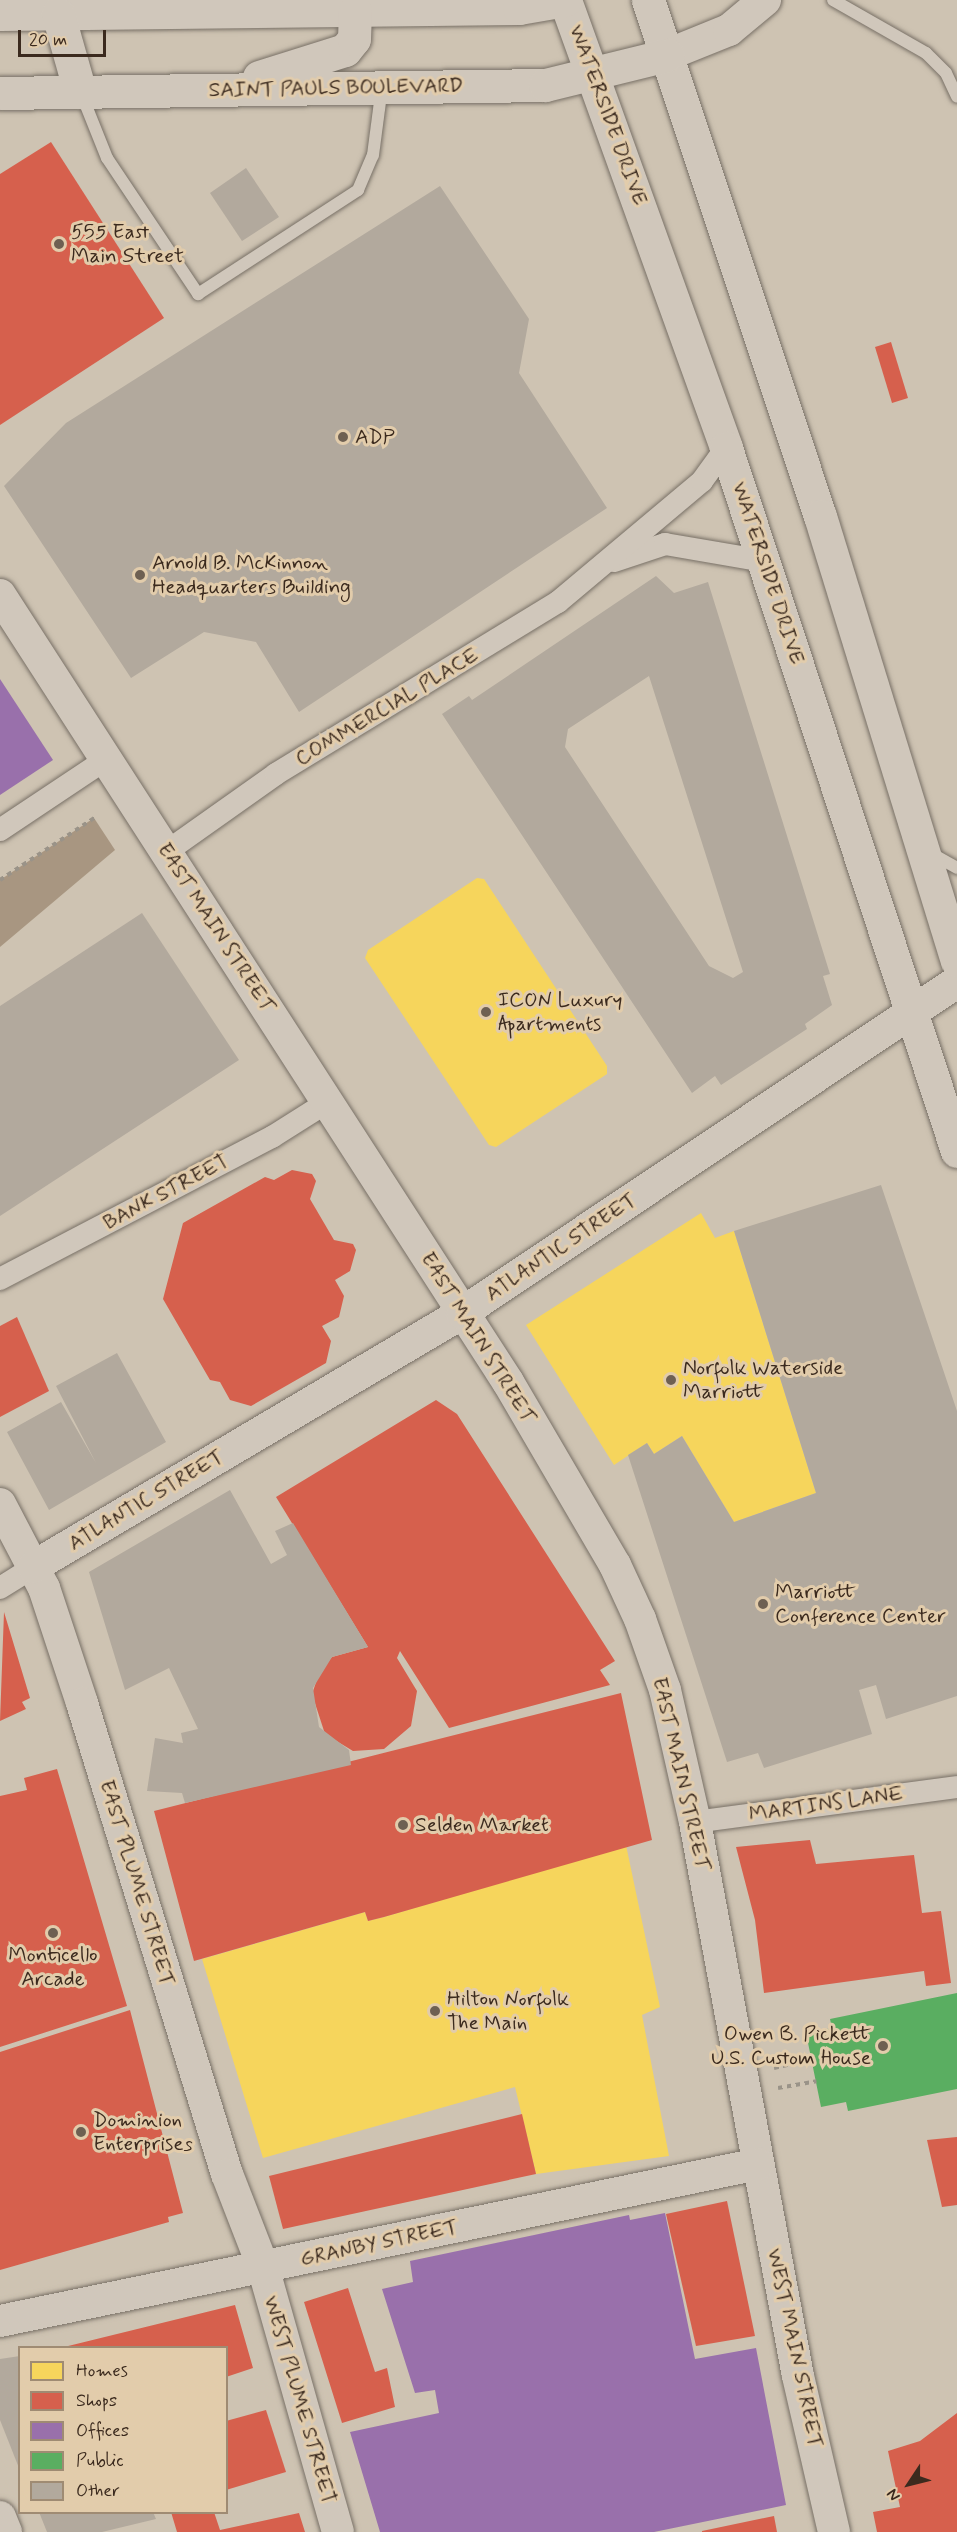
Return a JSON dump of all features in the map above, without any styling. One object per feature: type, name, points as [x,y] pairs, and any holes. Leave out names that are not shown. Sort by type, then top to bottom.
[{"type":"main road","points":[[0,14],[355,5],[519,8],[565,0]]},
{"type":"main road","name":"WATERSIDE DRIVE","points":[[565,0],[594,75],[726,448],[914,1011],[957,1152]]},
{"type":"main road","points":[[648,0],[926,851],[957,960]]},
{"type":"main road","points":[[208,91],[339,54],[354,39],[355,5]]},
{"type":"main road","points":[[58,14],[80,92]]},
{"type":"main road","name":"SAINT PAULS BOULEVARD","points":[[0,93],[545,85],[594,75],[667,55]]},
{"type":"street","points":[[667,55],[729,30],[765,0]]},
{"type":"street","name":"COMMERCIAL PLACE","points":[[166,852],[276,774],[558,602],[702,481],[726,448]]},
{"type":"street","name":"COMMERCIAL PLACE","points":[[607,563],[665,544],[764,561]]},
{"type":"street","name":"EAST MAIN STREET","points":[[0,595],[329,1101],[462,1313],[609,1555],[640,1619],[665,1690],[695,1822],[758,2164]]},
{"type":"street","points":[[0,830],[108,758]]},
{"type":"street","name":"ATLANTIC STREET","points":[[0,1588],[462,1313],[957,982]]},
{"type":"street","name":"BANK STREET","points":[[0,1279],[272,1137],[329,1101]]},
{"type":"street","name":"EAST PLUME STREET","points":[[0,1504],[33,1567],[82,1703],[227,2174],[263,2267]]},
{"type":"street","name":"MARTINS LANE","points":[[695,1822],[957,1787]]},
{"type":"street","name":"GRANBY STREET","points":[[0,2321],[758,2164]]},
{"type":"street","name":"WEST MAIN STREET","points":[[758,2164],[834,2532]]},
{"type":"street","name":"WEST PLUME STREET","points":[[263,2267],[338,2532]]},
{"type":"street","points":[[0,2517],[6,2532]]},
{"type":"lane","points":[[833,0],[926,53],[946,73],[957,97]]},
{"type":"lane","points":[[80,92],[107,158],[198,294],[358,190],[372,155],[382,87]]},
{"type":"lane","points":[[926,851],[957,868]]},
{"type":"path","points":[[0,880],[94,818]]},
{"type":"path","points":[[774,2068],[812,2059]]},
{"type":"path","points":[[778,2088],[816,2081]]},
{"type":"shaded area","points":[[94,818],[115,850],[0,947],[0,880]]},
{"type":"building: Homes","name":"ICON Luxury Apartments","points":[[477,878],[484,879],[607,1066],[607,1074],[496,1147],[489,1145],[365,958],[368,950]]},
{"type":"building: Homes","name":"Norfolk Waterside Marriott","points":[[701,1213],[715,1238],[734,1231],[816,1493],[734,1522],[682,1436],[654,1454],[647,1443],[614,1465],[526,1325]]},
{"type":"building: Homes","name":"Hilton Norfolk The Main","points":[[626,1845],[660,2007],[642,2015],[669,2156],[536,2174],[515,2087],[263,2158],[202,1959],[365,1912],[368,1921],[384,1917]]},
{"type":"building: Shops","name":"555 East Main Street","points":[[51,142],[164,318],[0,425],[0,174]]},
{"type":"building: Shops","points":[[891,342],[908,398],[892,403],[875,347]]},
{"type":"building: Shops","points":[[292,1170],[312,1174],[316,1181],[310,1199],[334,1240],[353,1244],[356,1250],[350,1271],[335,1280],[344,1296],[339,1317],[322,1326],[331,1341],[326,1363],[251,1406],[230,1400],[220,1382],[210,1380],[163,1299],[183,1223],[265,1177],[274,1180]]},
{"type":"building: Shops","points":[[17,1317],[49,1391],[0,1417],[0,1326]]},
{"type":"building: Shops","points":[[436,1400],[457,1414],[615,1661],[600,1670],[610,1685],[449,1728],[400,1651],[397,1658],[417,1691],[411,1726],[384,1749],[353,1751],[325,1734],[312,1694],[320,1671],[332,1657],[368,1647],[276,1497]]},
{"type":"building: Shops","points":[[4,1612],[30,1698],[22,1702],[26,1709],[0,1721]]},
{"type":"building: Shops","name":"Selden Market","points":[[621,1693],[652,1840],[384,1917],[368,1921],[365,1912],[194,1961],[154,1811]]},
{"type":"building: Shops","name":"Monticello Arcade","points":[[57,1769],[127,2006],[0,2047],[0,1796],[27,1790],[24,1778]]},
{"type":"building: Shops","points":[[810,1840],[816,1864],[914,1855],[922,1913],[941,1911],[951,1983],[926,1986],[924,1971],[764,1993],[755,1920],[736,1847]]},
{"type":"building: Shops","name":"Dominion Enterprises","points":[[130,2010],[183,2213],[168,2217],[169,2222],[0,2270],[0,2052]]},
{"type":"building: Shops","points":[[522,2114],[536,2174],[283,2229],[269,2176]]},
{"type":"building: Shops","points":[[957,2137],[957,2205],[942,2207],[927,2140]]},
{"type":"building: Shops","points":[[727,2201],[755,2336],[696,2346],[666,2214]]},
{"type":"building: Shops","points":[[348,2288],[375,2372],[387,2368],[395,2407],[342,2423],[304,2302]]},
{"type":"building: Shops","points":[[235,2305],[253,2368],[228,2376],[228,2346],[68,2346]]},
{"type":"building: Shops","points":[[266,2410],[286,2472],[228,2489],[228,2420]]},
{"type":"building: Shops","points":[[957,2413],[957,2532],[877,2532],[873,2512],[900,2507],[888,2451],[920,2441]]},
{"type":"building: Shops","points":[[299,2513],[305,2532],[177,2532],[172,2514],[215,2514],[220,2530]]},
{"type":"building: Shops","points":[[774,2516],[777,2532],[702,2532],[702,2531]]},
{"type":"building: Offices","points":[[0,679],[53,760],[0,795]]},
{"type":"building: Offices","points":[[665,2213],[695,2359],[756,2348],[786,2505],[654,2532],[380,2532],[350,2432],[439,2413],[435,2390],[415,2393],[382,2289],[413,2282],[410,2261],[629,2215],[630,2220]]},
{"type":"building: Public","name":"Owen B. Pickett U.S. Custom House","points":[[957,1993],[957,2089],[848,2111],[846,2102],[821,2107],[806,2033],[832,2028],[830,2019]]},
{"type":"building: Other","points":[[246,168],[279,217],[242,241],[210,193]]},
{"type":"building: Other","name":"ADP","points":[[440,186],[529,319],[519,373],[607,508],[299,712],[256,642],[204,632],[131,678],[4,486],[66,423]]},
{"type":"building: Other","points":[[656,576],[674,593],[708,582],[830,974],[823,976],[832,1005],[805,1024],[807,1029],[721,1085],[715,1076],[692,1093],[442,714],[469,696],[472,700]],"holes":[[[649,676],[743,972],[733,978],[709,966],[565,747],[568,729]]]},
{"type":"building: Other","points":[[142,913],[239,1060],[0,1216],[0,1006]]},
{"type":"building: Other","points":[[881,1185],[957,1411],[957,1696],[886,1719],[876,1685],[859,1690],[872,1734],[764,1768],[758,1753],[727,1762],[628,1455],[647,1443],[654,1454],[682,1436],[734,1522],[816,1493],[734,1231]]},
{"type":"building: Other","points":[[117,1353],[166,1442],[49,1510],[7,1432],[61,1402],[96,1463],[56,1386]]},
{"type":"building: Other","points":[[230,1490],[271,1564],[287,1555],[275,1531],[293,1523],[368,1647],[332,1657],[313,1688],[319,1727],[349,1750],[351,1765],[185,1803],[182,1793],[147,1791],[155,1738],[183,1743],[181,1733],[198,1729],[169,1668],[125,1690],[89,1572]]},
{"type":"building: Other","points":[[18,2356],[18,2465],[0,2420],[0,2359]]},
{"type":"building: Other","points":[[40,2514],[154,2514],[156,2519],[102,2532],[47,2532]]},
{"type":"place","name":"555 East Main Street","points":[[59,244]]},
{"type":"place","name":"ADP","points":[[343,437]]},
{"type":"place","name":"Arnold B. McKinnon Headquarters Building","points":[[140,575]]},
{"type":"place","name":"ICON Luxury Apartments","points":[[486,1012]]},
{"type":"place","name":"Norfolk Waterside Marriott","points":[[671,1380]]},
{"type":"place","name":"Marriott Conference Center","points":[[763,1604]]},
{"type":"place","name":"Selden Market","points":[[403,1825]]},
{"type":"place","name":"Monticello Arcade","points":[[53,1933]]},
{"type":"place","name":"Hilton Norfolk The Main","points":[[435,2011]]},
{"type":"place","name":"Owen B. Pickett U.S. Custom House","points":[[883,2046]]},
{"type":"place","name":"Dominion Enterprises","points":[[81,2132]]}]
